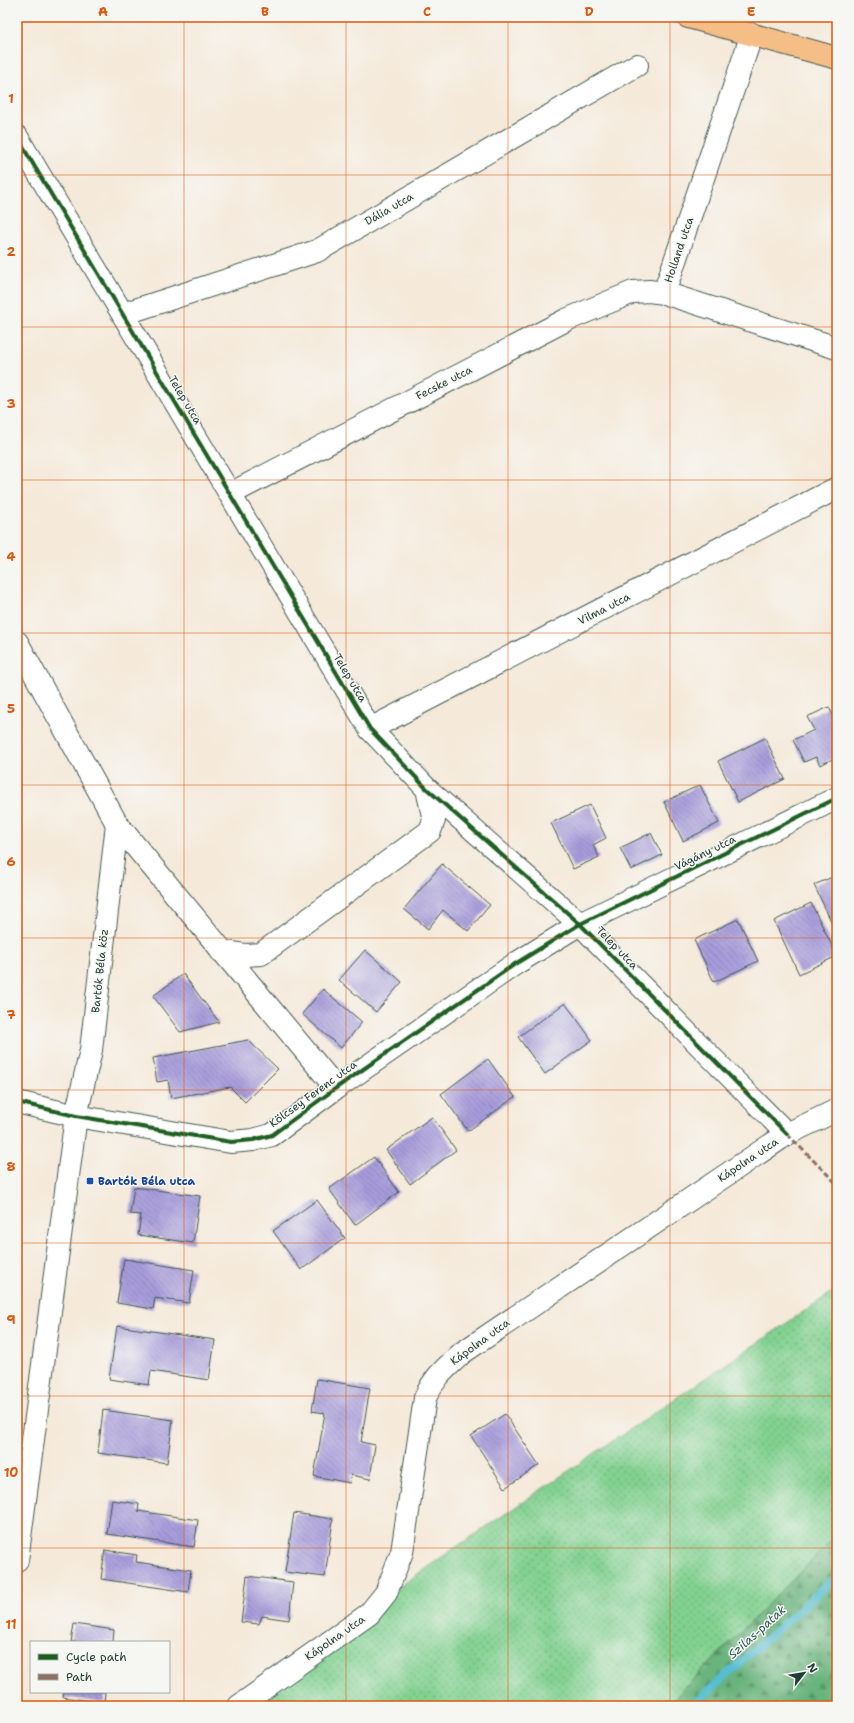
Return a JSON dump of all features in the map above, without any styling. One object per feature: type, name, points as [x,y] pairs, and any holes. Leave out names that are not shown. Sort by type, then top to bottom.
[{"type":"main road","points":[[688,17],[837,58]]},
{"type":"street","name":"Holland utca","points":[[752,34],[664,293],[837,348]]},
{"type":"street","name":"Dália utca","points":[[123,314],[317,251],[637,65]]},
{"type":"street","name":"Telep utca","points":[[17,137],[370,729],[427,789],[580,924],[787,1134]]},
{"type":"street","name":"Fecske utca","points":[[230,494],[566,320],[633,292],[648,291],[664,293]]},
{"type":"street","name":"Vilma utca","points":[[370,729],[837,488]]},
{"type":"street","points":[[17,642],[117,824],[336,1088]]},
{"type":"street","points":[[221,951],[246,955],[262,954],[430,830],[434,820],[427,789]]},
{"type":"street","name":"Vágány utca","points":[[580,924],[837,798]]},
{"type":"street","name":"Bartók Béla köz","points":[[76,1116],[91,1050],[117,824]]},
{"type":"street","name":"Kölcsey Ferenc utca","points":[[17,1102],[76,1116],[231,1142],[253,1140],[272,1135],[336,1088],[515,964],[580,924]]},
{"type":"street","name":"Kápolna utca","points":[[239,1706],[368,1614],[386,1593],[402,1552],[425,1398],[432,1383],[445,1368],[462,1353],[787,1134],[837,1110]]},
{"type":"street","points":[[17,1560],[76,1116]]},
{"type":"green space","points":[[837,1289],[837,1535],[667,1706],[230,1706],[452,1550]]},
{"type":"green space","points":[[837,1535],[837,1706],[667,1706]]},
{"type":"building","points":[[829,707],[837,724],[837,757],[820,765],[816,757],[804,762],[793,740],[814,730],[807,717]]},
{"type":"building","points":[[765,738],[785,779],[738,802],[718,761]]},
{"type":"building","points":[[700,785],[719,823],[683,841],[664,802]]},
{"type":"building","points":[[590,805],[606,838],[593,845],[599,857],[573,869],[551,823]]},
{"type":"building","points":[[651,833],[662,855],[631,870],[620,848]]},
{"type":"building","points":[[442,864],[490,905],[468,931],[443,910],[428,929],[404,909]]},
{"type":"building","points":[[837,875],[837,922],[833,925],[814,885]]},
{"type":"building","points":[[811,903],[837,956],[799,974],[774,921]]},
{"type":"building","points":[[738,919],[758,961],[714,982],[694,940]]},
{"type":"building","points":[[365,950],[402,982],[376,1012],[339,980]]},
{"type":"building","points":[[183,974],[219,1022],[180,1032],[153,996]]},
{"type":"building","points":[[323,989],[362,1022],[341,1048],[302,1014]]},
{"type":"building","points":[[565,1003],[592,1040],[545,1074],[518,1037]]},
{"type":"building","points":[[248,1040],[278,1069],[245,1102],[230,1087],[171,1098],[168,1080],[157,1082],[153,1058]]},
{"type":"building","points":[[488,1059],[515,1097],[468,1131],[441,1094]]},
{"type":"building","points":[[432,1117],[456,1150],[410,1184],[386,1150]]},
{"type":"building","points":[[374,1157],[399,1192],[355,1225],[329,1189]]},
{"type":"building","points":[[134,1187],[200,1196],[193,1243],[138,1235],[141,1215],[130,1214]]},
{"type":"building","points":[[317,1200],[345,1238],[301,1270],[273,1231]]},
{"type":"building","points":[[124,1259],[194,1270],[189,1303],[155,1298],[153,1309],[117,1303]]},
{"type":"building","points":[[117,1326],[215,1340],[209,1380],[151,1371],[149,1385],[109,1379]]},
{"type":"building","points":[[317,1379],[370,1388],[361,1442],[375,1445],[370,1479],[351,1475],[350,1483],[314,1476],[325,1413],[312,1411]]},
{"type":"building","points":[[103,1410],[173,1420],[167,1463],[98,1453]]},
{"type":"building","points":[[505,1414],[539,1465],[505,1488],[471,1436]]},
{"type":"building","points":[[112,1500],[139,1504],[138,1511],[198,1520],[194,1547],[107,1534]]},
{"type":"building","points":[[294,1513],[333,1519],[325,1577],[285,1572]]},
{"type":"building","points":[[105,1550],[137,1555],[136,1562],[191,1570],[188,1592],[101,1579]]},
{"type":"building","points":[[247,1576],[293,1582],[289,1620],[262,1616],[259,1624],[241,1622]]},
{"type":"building","points":[[74,1624],[114,1630],[113,1641],[71,1641]]},
{"type":"building","points":[[64,1693],[105,1693],[104,1703],[63,1697]]},
{"type":"waterway","name":"Szilas-patak","points":[[692,1706],[837,1576]]},
{"type":"marked path","points":[[787,1134],[837,1184]]},
{"type":"cycle path","points":[[17,137],[370,729],[427,789],[580,924],[787,1134]]},
{"type":"cycle path","points":[[17,1102],[76,1116],[231,1142],[253,1140],[272,1135],[336,1088],[515,964],[580,924],[837,798]]},
{"type":"place","name":"Bartók Béla utca","points":[[90,1181]]}]
